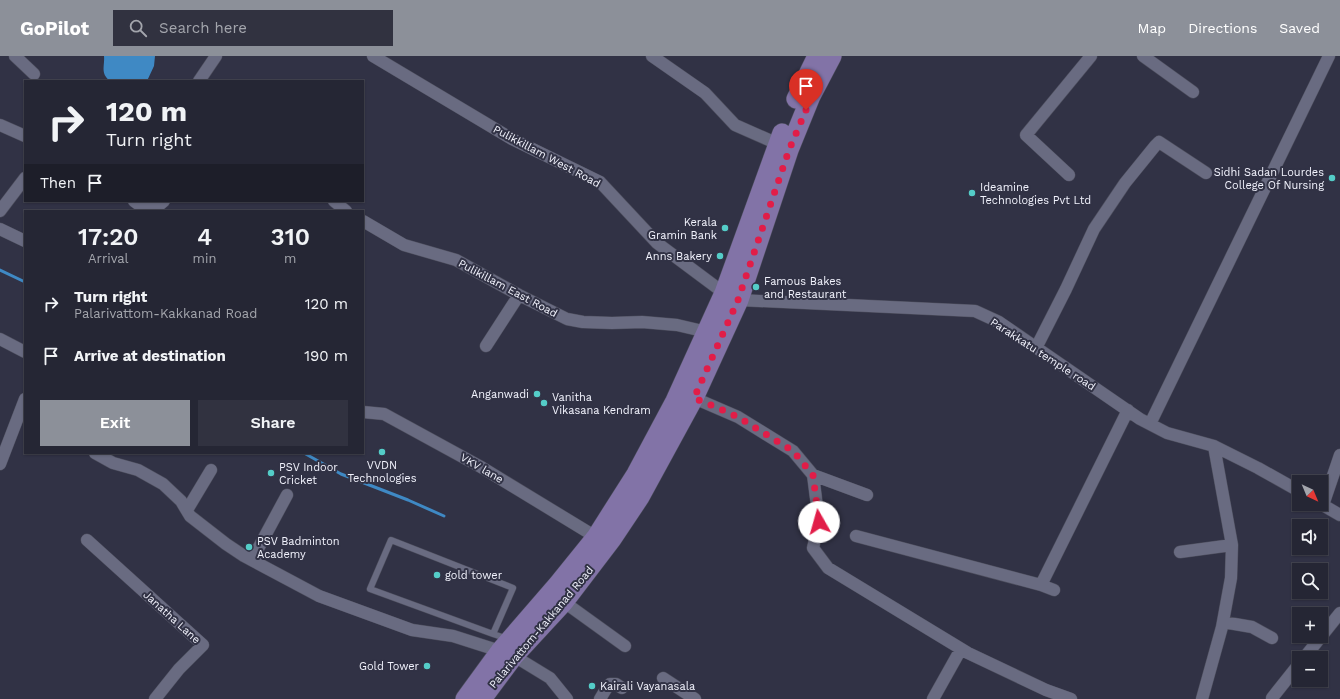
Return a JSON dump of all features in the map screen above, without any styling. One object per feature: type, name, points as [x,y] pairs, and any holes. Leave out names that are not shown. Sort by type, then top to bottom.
[{"type":"main road","points":[[465,699],[504,645],[558,584],[596,537],[636,474],[677,414],[707,332],[731,297],[778,144],[798,92],[817,56]]},
{"type":"main road","name":"Palarivattom-Kakkanad Road","points":[[482,699],[504,645],[564,602],[612,539],[640,497],[677,414],[694,398],[731,297],[789,150],[811,96],[832,56]]},
{"type":"street","points":[[14,56],[34,74]]},
{"type":"street","points":[[200,80],[216,56]]},
{"type":"street","name":"Pulikkillam West Road","points":[[372,56],[512,139],[600,182],[657,243],[731,297]]},
{"type":"street","points":[[652,56],[704,94],[736,125],[778,144]]},
{"type":"street","points":[[1069,175],[1026,135],[1091,56]]},
{"type":"street","points":[[1144,56],[1193,92]]},
{"type":"street","points":[[1150,424],[1329,56]]},
{"type":"street","points":[[0,125],[24,136]]},
{"type":"street","points":[[1036,348],[1094,229],[1125,183],[1155,146],[1160,142],[1206,173]]},
{"type":"street","points":[[0,211],[24,179]]},
{"type":"street","points":[[135,202],[140,206],[156,208],[163,202]]},
{"type":"street","points":[[335,202],[345,210]]},
{"type":"street","name":"Pulikillam East Road","points":[[364,222],[404,245],[456,260],[519,295],[574,321],[612,323],[642,322],[677,326],[707,332]]},
{"type":"street","points":[[0,229],[24,241]]},
{"type":"street","points":[[486,346],[519,295]]},
{"type":"street","name":"Parakkatu temple road","points":[[731,297],[975,311],[999,322],[1150,424],[1167,433],[1214,446],[1292,487]]},
{"type":"street","points":[[0,339],[24,351]]},
{"type":"street","points":[[694,398],[738,417],[793,451],[813,475],[867,495]]},
{"type":"street","points":[[0,464],[24,402]]},
{"type":"street","points":[[1041,585],[1128,410]]},
{"type":"street","name":"VKV lane","points":[[364,412],[384,414],[482,467],[596,537]]},
{"type":"street","points":[[1202,699],[1223,622],[1231,578],[1232,545],[1214,446]]},
{"type":"street","points":[[97,454],[113,463],[138,470],[163,484],[181,501],[190,516],[226,544],[252,560],[319,596],[353,610],[412,630],[504,645],[550,678],[567,699]]},
{"type":"street","points":[[1328,488],[1340,455]]},
{"type":"street","points":[[187,510],[210,470]]},
{"type":"street","points":[[813,475],[819,522],[813,548],[828,568],[968,653],[1046,690],[1072,699]]},
{"type":"street","points":[[252,560],[287,495]]},
{"type":"street","points":[[1328,508],[1340,515]]},
{"type":"street","points":[[856,536],[1041,585],[1054,590]]},
{"type":"street","name":"Janatha Lane","points":[[87,540],[203,645],[179,669],[155,699]]},
{"type":"street","points":[[1180,552],[1232,545]]},
{"type":"street","points":[[564,602],[625,646]]},
{"type":"street","points":[[1310,651],[1340,613]]},
{"type":"street","points":[[1223,622],[1252,627],[1272,638]]},
{"type":"street","points":[[932,699],[961,649]]},
{"type":"street","points":[[1272,698],[1292,673]]},
{"type":"street","points":[[663,678],[695,699]]},
{"type":"street","points":[[600,699],[610,684],[616,684],[622,688]]},
{"type":"lane","points":[[391,540],[513,588],[504,645],[370,589],[391,540]]},
{"type":"water","points":[[104,56],[155,56],[154,66],[147,80],[109,80],[105,75]]},
{"type":"waterway","points":[[0,270],[24,282]]},
{"type":"waterway","points":[[306,454],[341,474],[408,500],[444,516]]},
{"type":"place","name":"Sidhi Sadan Lourdes College Of Nursing","points":[[1332,178]]},
{"type":"place","name":"Ideamine Technologies Pvt Ltd","points":[[972,193]]},
{"type":"place","name":"Kerala Gramin Bank","points":[[725,228]]},
{"type":"place","name":"Anns Bakery","points":[[720,256]]},
{"type":"place","name":"Famous Bakes and Restaurant","points":[[756,287]]},
{"type":"place","name":"Anganwadi","points":[[537,394]]},
{"type":"place","name":"Vanitha Vikasana Kendram","points":[[544,403]]},
{"type":"place","name":"VVDN Technologies","points":[[382,452]]},
{"type":"place","name":"PSV Indoor Cricket","points":[[271,473]]},
{"type":"place","name":"PSV Badminton Academy","points":[[249,547]]},
{"type":"place","name":"gold tower","points":[[437,575]]},
{"type":"place","name":"Gold Tower","points":[[427,666]]},
{"type":"place","name":"Kairali Vayanasala","points":[[592,686]]},
{"type":"route","points":[[806,110],[789,150],[738,300],[694,398],[738,417],[793,451],[813,475],[819,522]]}]
